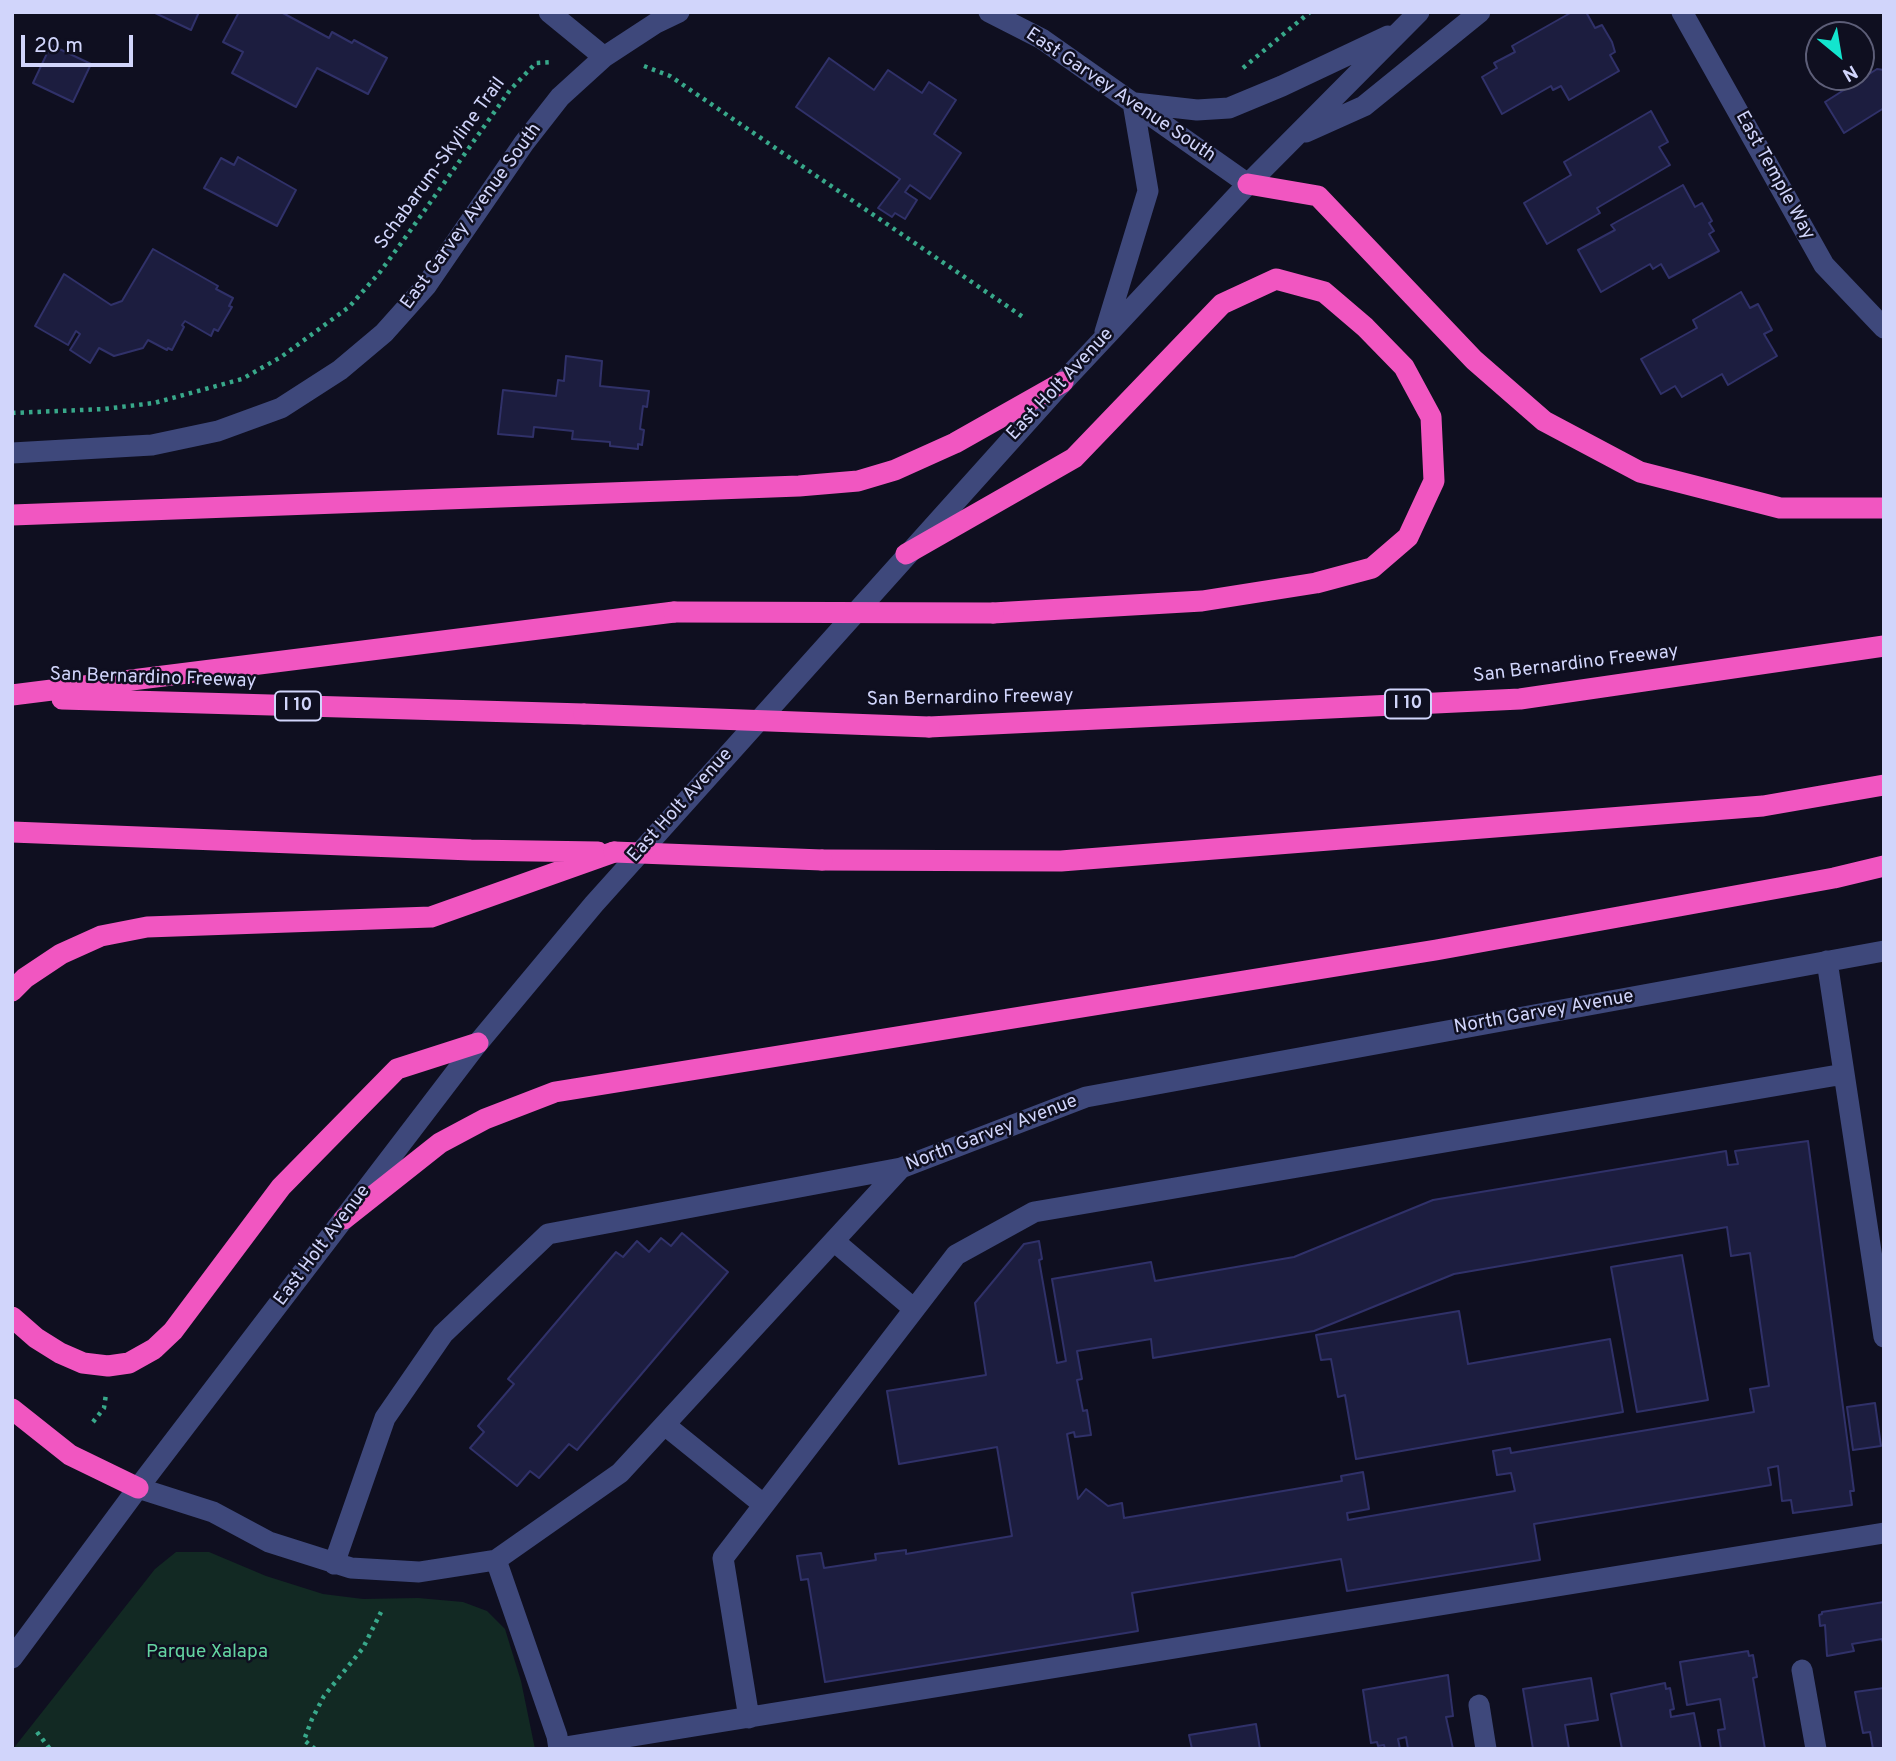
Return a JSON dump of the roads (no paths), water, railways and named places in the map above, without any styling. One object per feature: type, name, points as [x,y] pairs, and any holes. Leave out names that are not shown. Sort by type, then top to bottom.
[{"type":"highway","points":[[1248,184],[1318,197],[1474,360],[1544,421],[1640,472],[1780,508],[1884,508]]},
{"type":"highway","points":[[12,696],[674,612],[993,612],[1202,601],[1316,583],[1372,568],[1408,537],[1434,481],[1431,418],[1405,367],[1365,327],[1324,292],[1276,279],[1222,303],[1074,458],[906,554]]},
{"type":"highway","points":[[12,515],[799,486],[858,481],[895,470],[955,443],[1063,382]]},
{"type":"highway","name":"San Bernardino Freeway","points":[[12,696],[929,727],[1520,699],[1884,646]]},
{"type":"highway","points":[[12,831],[471,850],[822,860],[1061,861],[1762,806],[1884,786]]},
{"type":"highway","points":[[12,991],[25,978],[61,954],[113,933],[160,926],[431,917],[614,852]]},
{"type":"highway","points":[[344,1219],[440,1143],[485,1119],[555,1092],[1436,950],[1834,878],[1884,866]]},
{"type":"highway","points":[[12,1317],[36,1338],[83,1363],[108,1366],[129,1363],[154,1349],[173,1331],[281,1187],[397,1069],[478,1043]]},
{"type":"highway","points":[[12,1409],[70,1455],[138,1488]]},
{"type":"street","points":[[549,12],[604,57]]},
{"type":"street","name":"East Garvey Avenue South","points":[[12,453],[152,444],[218,431],[281,408],[340,370],[384,333],[426,286],[524,143],[561,97],[604,57],[656,23],[679,12]]},
{"type":"street","name":"East Garvey Avenue South","points":[[989,12],[1042,39],[1248,184]]},
{"type":"street","name":"East Holt Avenue","points":[[12,1658],[138,1488],[478,1043],[594,904],[1103,338],[1248,184],[1419,12]]},
{"type":"street","points":[[1295,137],[1364,106],[1480,12]]},
{"type":"street","name":"East Temple Way","points":[[1681,14],[1824,265],[1884,328]]},
{"type":"street","points":[[1103,338],[1148,191],[1133,103],[1197,110],[1229,108],[1400,30]]},
{"type":"street","name":"North Garvey Avenue","points":[[138,1488],[213,1512],[269,1542],[351,1568],[419,1572],[496,1560],[620,1473],[901,1168],[1086,1097],[1884,951]]},
{"type":"street","points":[[1827,961],[1884,1337]]},
{"type":"street","points":[[749,1718],[723,1558],[956,1255],[1034,1212],[1844,1074]]},
{"type":"street","points":[[334,1564],[385,1418],[443,1334],[548,1234],[901,1168]]},
{"type":"street","points":[[834,1241],[915,1308]]},
{"type":"street","points":[[665,1425],[764,1505]]},
{"type":"street","points":[[496,1560],[558,1735],[559,1748],[1884,1533]]},
{"type":"street","points":[[1802,1670],[1816,1749]]},
{"type":"street","points":[[1479,1705],[1486,1749]]},
{"type":"park label","name":"Parque Xalapa","points":[[207,1653]]}]
